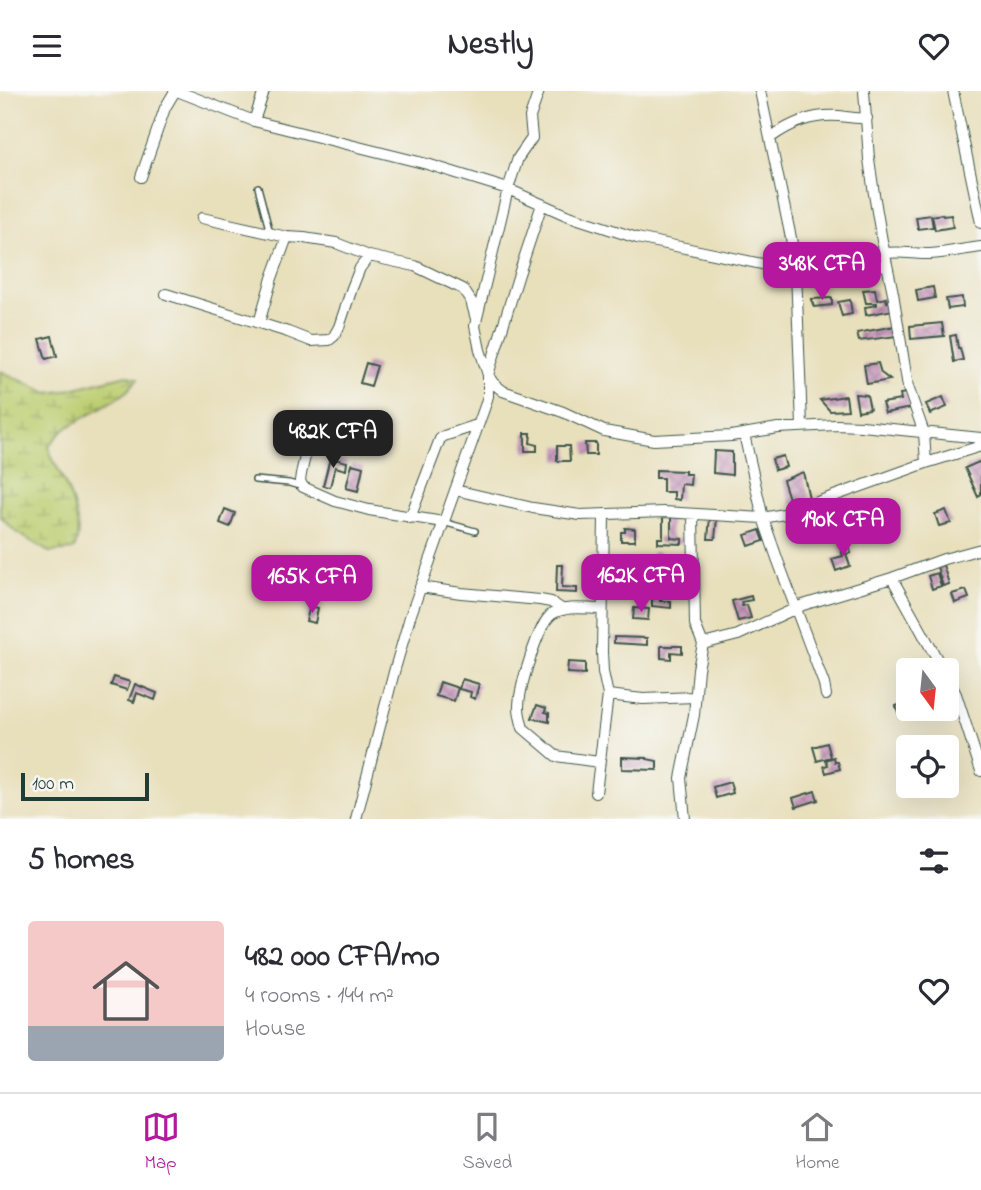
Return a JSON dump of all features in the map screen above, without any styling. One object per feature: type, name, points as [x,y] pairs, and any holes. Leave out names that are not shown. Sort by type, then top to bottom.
[{"type":"street","points":[[141,177],[165,108],[176,91],[254,121],[426,164],[508,189],[577,219],[637,238],[796,271],[887,265]]},
{"type":"street","points":[[254,121],[264,91]]},
{"type":"street","points":[[538,91],[530,117],[532,138],[518,158],[508,189],[475,326],[488,375],[502,391],[563,412],[604,431],[654,440],[731,436],[802,426],[862,426],[981,439]]},
{"type":"street","points":[[761,91],[796,271],[802,426]]},
{"type":"street","points":[[864,91],[870,169],[894,293],[908,387],[924,433],[926,463]]},
{"type":"street","points":[[953,91],[981,223]]},
{"type":"street","points":[[770,138],[787,126],[808,119],[836,116],[867,118]]},
{"type":"street","points":[[356,819],[394,672],[420,587],[488,396],[488,375],[542,204]]},
{"type":"street","points":[[202,218],[288,237],[336,243],[369,256],[415,266],[463,289],[471,301],[477,320]]},
{"type":"street","points":[[259,323],[288,237]]},
{"type":"street","points":[[885,253],[903,251],[926,254],[981,247]]},
{"type":"street","points":[[166,294],[311,341],[329,340],[339,327],[360,268],[369,256]]},
{"type":"street","points":[[313,421],[301,474],[303,487],[335,502],[443,522]]},
{"type":"street","points":[[410,518],[440,439],[477,425]]},
{"type":"street","points":[[744,434],[763,519],[826,695]]},
{"type":"street","points":[[455,490],[580,515],[664,512],[763,519],[981,446]]},
{"type":"street","points":[[685,819],[681,778],[689,743],[703,644],[695,624],[693,514]]},
{"type":"street","points":[[596,793],[608,695],[602,663],[604,515]]},
{"type":"street","points":[[703,644],[738,635],[796,608],[981,549]]},
{"type":"street","points":[[892,578],[936,658]]},
{"type":"street","points":[[420,587],[540,600],[551,602],[562,610]]},
{"type":"street","points":[[599,762],[553,754],[523,729],[520,701],[533,648],[547,619],[562,610],[601,609]]},
{"type":"street","points":[[608,695],[643,699],[695,697]]},
{"type":"street","points":[[959,703],[981,771]]},
{"type":"lane","points":[[258,187],[270,233]]},
{"type":"lane","points":[[255,480],[303,487]]},
{"type":"lane","points":[[443,522],[475,531]]},
{"type":"green space","points":[[0,371],[48,393],[126,375],[138,379],[124,394],[63,430],[49,446],[75,510],[78,532],[73,550],[49,552],[16,532],[0,516]]},
{"type":"building","points":[[931,215],[933,227],[918,229],[916,217]]},
{"type":"building","points":[[951,215],[953,227],[935,230],[932,216]]},
{"type":"building","points":[[933,287],[935,298],[918,301],[916,290]]},
{"type":"building","points":[[875,289],[877,300],[886,298],[887,302],[891,301],[893,310],[866,315],[865,307],[877,303],[866,303],[863,290]]},
{"type":"building","points":[[962,297],[963,307],[948,309],[946,299]]},
{"type":"building","points":[[832,298],[832,305],[814,307],[811,299]]},
{"type":"building","points":[[850,300],[852,314],[842,316],[838,302]]},
{"type":"building","points":[[942,323],[944,336],[911,339],[910,326]]},
{"type":"building","points":[[895,326],[897,336],[859,341],[857,333]]},
{"type":"building","points":[[956,335],[963,360],[954,362],[950,336]]},
{"type":"building","points":[[52,336],[57,356],[46,359],[40,339]]},
{"type":"building","points":[[366,363],[377,366],[371,386],[360,383]]},
{"type":"building","points":[[878,363],[881,373],[890,380],[867,384],[864,365]]},
{"type":"building","points":[[906,393],[911,408],[885,413],[882,403],[901,400],[900,394]]},
{"type":"building","points":[[855,394],[867,395],[870,409],[858,411]]},
{"type":"building","points":[[846,396],[848,410],[830,411],[820,400]]},
{"type":"building","points":[[943,397],[947,407],[930,414],[926,404]]},
{"type":"building","points":[[525,433],[531,433],[530,443],[537,445],[537,451],[525,451]]},
{"type":"building","points":[[585,443],[596,443],[596,455],[586,455]]},
{"type":"building","points":[[557,446],[569,446],[570,461],[557,461]]},
{"type":"building","points":[[714,451],[732,452],[732,475],[713,473]]},
{"type":"building","points":[[783,456],[786,467],[775,470],[772,459]]},
{"type":"building","points":[[330,458],[347,462],[346,470],[335,467],[330,487],[323,486]]},
{"type":"building","points":[[981,461],[981,494],[978,497],[965,468]]},
{"type":"building","points":[[352,464],[363,467],[358,491],[346,488]]},
{"type":"building","points":[[656,470],[685,471],[685,474],[691,474],[690,485],[681,484],[680,500],[674,499],[674,492],[663,492],[663,478],[656,478]]},
{"type":"building","points":[[803,472],[809,498],[791,505],[783,480]]},
{"type":"building","points":[[888,508],[893,523],[884,526],[881,510]]},
{"type":"building","points":[[225,509],[235,513],[230,527],[220,523]]},
{"type":"building","points":[[946,510],[951,523],[939,526],[935,514]]},
{"type":"building","points":[[663,517],[671,517],[671,538],[682,539],[682,544],[658,543],[658,538],[663,538]]},
{"type":"building","points":[[710,517],[717,518],[715,539],[708,539]]},
{"type":"building","points":[[625,528],[635,529],[635,541],[621,541],[621,532],[625,532]]},
{"type":"building","points":[[760,530],[764,541],[749,546],[745,535]]},
{"type":"building","points":[[848,542],[851,553],[846,554],[850,566],[836,571],[832,559],[843,556],[839,544]]},
{"type":"building","points":[[652,552],[659,553],[658,561],[666,562],[666,568],[652,567]]},
{"type":"building","points":[[557,565],[563,565],[562,587],[577,588],[577,593],[556,592]]},
{"type":"building","points":[[943,565],[949,584],[943,586],[937,567]]},
{"type":"building","points":[[636,568],[650,569],[649,581],[635,581]]},
{"type":"building","points":[[937,573],[941,586],[932,589],[928,576]]},
{"type":"building","points":[[966,590],[969,598],[955,603],[952,594]]},
{"type":"building","points":[[652,595],[660,595],[660,601],[671,601],[671,608],[652,606]]},
{"type":"building","points":[[751,596],[752,600],[741,602],[742,606],[747,605],[751,618],[738,621],[732,601]]},
{"type":"building","points":[[310,606],[318,608],[315,623],[306,621]]},
{"type":"building","points":[[634,608],[649,609],[648,620],[633,619]]},
{"type":"building","points":[[614,637],[647,638],[647,645],[614,643]]},
{"type":"building","points":[[661,646],[682,646],[682,653],[671,652],[671,659],[661,658]]},
{"type":"building","points":[[568,662],[585,663],[585,674],[567,673]]},
{"type":"building","points":[[114,677],[130,682],[127,690],[111,685]]},
{"type":"building","points":[[462,679],[479,684],[475,699],[470,697],[471,692],[459,689]]},
{"type":"building","points":[[440,682],[458,688],[454,701],[436,696]]},
{"type":"building","points":[[135,684],[157,693],[155,700],[137,693],[134,702],[129,700]]},
{"type":"building","points":[[537,705],[546,708],[549,722],[532,718]]},
{"type":"building","points":[[827,743],[831,757],[817,761],[813,747]]},
{"type":"building","points":[[622,757],[657,761],[657,770],[622,769]]},
{"type":"building","points":[[834,757],[840,769],[826,773],[826,760]]},
{"type":"building","points":[[730,782],[733,793],[716,798],[713,787]]},
{"type":"building","points":[[815,791],[818,800],[796,807],[793,798]]}]
